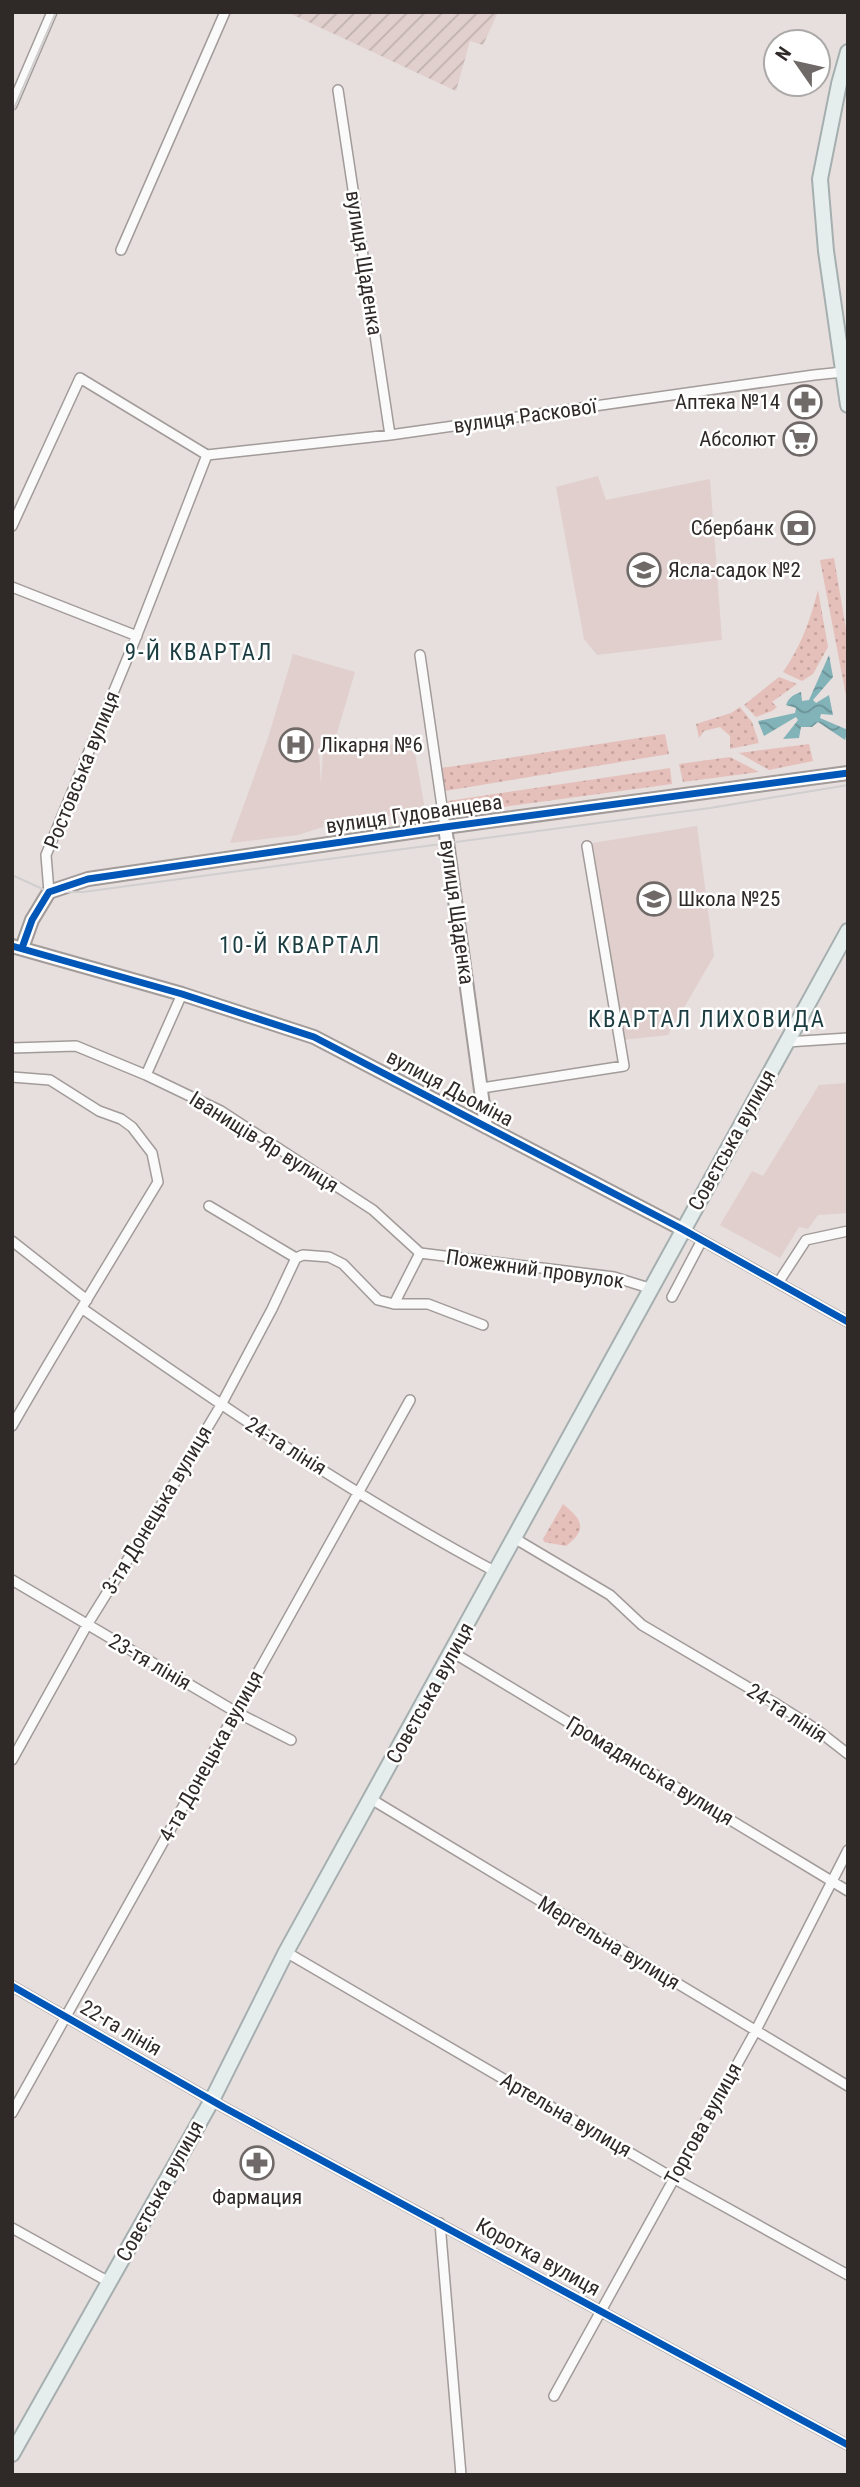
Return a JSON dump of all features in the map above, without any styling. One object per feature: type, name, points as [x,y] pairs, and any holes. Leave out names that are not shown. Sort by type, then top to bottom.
[{"type":"main road","points":[[848,52],[839,84],[821,179],[826,251],[848,405]]},
{"type":"main road","name":"Совєтська вулиця","points":[[12,2454],[212,2100],[286,1952],[649,1288],[848,931]]},
{"type":"street","points":[[12,105],[52,12]]},
{"type":"street","points":[[121,250],[225,12]]},
{"type":"street","name":"вулиця Щаденка","points":[[338,90],[390,435]]},
{"type":"street","name":"вулиця Раскової","points":[[207,455],[390,435],[814,374],[845,372]]},
{"type":"street","points":[[12,526],[80,378],[207,455]]},
{"type":"street","name":"Ростовська вулиця","points":[[49,892],[46,855],[137,636],[207,455]]},
{"type":"street","points":[[12,587],[137,636]]},
{"type":"street","name":"вулиця Щаденка","points":[[419,655],[486,1127]]},
{"type":"street","name":"вулиця Гудованцева","points":[[49,892],[88,879],[445,827],[848,773]]},
{"type":"street","points":[[482,1088],[624,1066],[587,846]]},
{"type":"street","points":[[17,947],[49,892]]},
{"type":"street","name":"вулиця Дьоміна","points":[[17,947],[182,994],[314,1037],[702,1240],[848,1322]]},
{"type":"street","points":[[146,1074],[182,994]]},
{"type":"street","points":[[787,1042],[848,1038]]},
{"type":"street","name":"Іванищів Яр вулиця","points":[[12,1048],[76,1046],[146,1074],[233,1119],[373,1210],[419,1253]]},
{"type":"street","points":[[12,1077],[50,1080],[99,1111],[121,1119],[132,1127],[152,1153],[158,1182],[12,1426]]},
{"type":"street","points":[[209,1206],[296,1258],[303,1255],[329,1256],[343,1264],[378,1300],[394,1304],[428,1304],[483,1325]]},
{"type":"street","points":[[778,1283],[806,1240],[848,1231]]},
{"type":"street","points":[[672,1297],[702,1240]]},
{"type":"street","points":[[12,1241],[87,1300]]},
{"type":"street","points":[[394,1304],[419,1253]]},
{"type":"street","name":"Пожежний провулок","points":[[419,1253],[614,1277],[649,1288]]},
{"type":"street","name":"3-тя Донецька вулиця","points":[[12,1760],[87,1625],[220,1405],[272,1309],[296,1258]]},
{"type":"street","name":"24-та лінія","points":[[83,1309],[220,1405],[360,1494],[496,1572]]},
{"type":"street","name":"4-та Донецька вулиця","points":[[12,2113],[360,1494],[410,1400]]},
{"type":"street","name":"24-та лінія","points":[[514,1538],[610,1595],[642,1625],[778,1705],[816,1729],[848,1754]]},
{"type":"street","name":"23-тя лінія","points":[[12,1580],[236,1712],[290,1740]]},
{"type":"street","name":"Громадянська вулиця","points":[[452,1652],[848,1891]]},
{"type":"street","name":"Мергельна вулиця","points":[[371,1799],[848,2086]]},
{"type":"street","name":"Торгова вулиця","points":[[554,2396],[755,2032],[848,1850]]},
{"type":"street","name":"Артельна вулиця","points":[[286,1952],[673,2178],[848,2275]]},
{"type":"street","name":"22-га лінія","points":[[12,1986],[212,2100]]},
{"type":"street","name":"Коротка вулиця","points":[[212,2100],[848,2445]]},
{"type":"street","points":[[440,2223],[461,2475]]},
{"type":"street","points":[[12,2228],[109,2283]]},
{"type":"shaded area","points":[[287,12],[498,12],[483,45],[470,41],[456,91]]},
{"type":"shaded area","name":"Ясла-садок №2","points":[[598,476],[606,500],[710,479],[722,640],[597,655],[584,639],[556,487]]},
{"type":"shaded area","points":[[834,558],[848,641],[848,706],[820,560]]},
{"type":"shaded area","points":[[818,590],[828,647],[813,674],[802,681],[783,672],[804,633]]},
{"type":"shaded area","name":"Лікарня №6","points":[[293,654],[355,672],[337,733],[319,752],[321,784],[323,753],[413,742],[425,809],[325,828],[324,822],[323,827],[298,835],[230,843],[268,738]]},
{"type":"shaded area","points":[[779,677],[797,684],[772,702],[777,707],[756,717],[744,705]]},
{"type":"shaded area","points":[[740,707],[752,722],[759,743],[730,749],[730,736],[720,727],[704,731],[699,738],[696,724],[731,713]]},
{"type":"shaded area","points":[[665,734],[669,754],[445,791],[442,768]]},
{"type":"shaded area","points":[[809,744],[813,761],[769,770],[739,753]]},
{"type":"shaded area","points":[[730,757],[759,772],[683,782],[679,764]]},
{"type":"shaded area","points":[[670,768],[672,784],[451,814],[448,801]]},
{"type":"shaded area","name":"Школа №25","points":[[697,826],[714,956],[668,1035],[622,1040],[593,843]]},
{"type":"shaded area","points":[[848,1083],[848,1213],[818,1215],[808,1229],[799,1227],[780,1258],[720,1225],[752,1171],[763,1176],[819,1085]]},
{"type":"shaded area","points":[[563,1504],[578,1519],[578,1534],[566,1546],[544,1542],[543,1539]]},
{"type":"water","points":[[829,655],[833,677],[813,700],[816,703],[829,695],[833,715],[821,714],[820,718],[848,730],[845,740],[818,722],[812,727],[801,727],[799,738],[783,739],[798,720],[796,717],[764,736],[758,721],[795,713],[796,708],[786,705],[790,698],[798,693],[801,692],[802,701],[809,700]]},
{"type":"tram line","points":[[12,113],[56,12]]},
{"type":"tram line","points":[[12,875],[49,892],[83,892],[710,808],[848,785]]},
{"type":"cycle path","points":[[22,948],[32,920],[49,892],[88,879],[445,827],[848,773]]},
{"type":"cycle path","points":[[12,946],[182,994],[314,1037],[682,1229],[848,1322]]},
{"type":"cycle path","points":[[12,1986],[225,2108],[848,2445]]},
{"type":"place","name":"Аптека №14","points":[[805,402]]},
{"type":"place","name":"Абсолют","points":[[800,439]]},
{"type":"place","name":"Сбербанк","points":[[798,528]]},
{"type":"place","name":"Ясла-садок №2","points":[[644,570]]},
{"type":"place","name":"Лікарня №6","points":[[296,745]]},
{"type":"place","name":"Школа №25","points":[[654,899]]},
{"type":"place","name":"Фармация","points":[[257,2163]]},
{"type":"district","name":"9-Й КВАРТАЛ","points":[[199,652]]},
{"type":"district","name":"10-Й КВАРТАЛ","points":[[300,945]]},
{"type":"district","name":"КВАРТАЛ ЛИХОВИДА","points":[[707,1019]]}]
